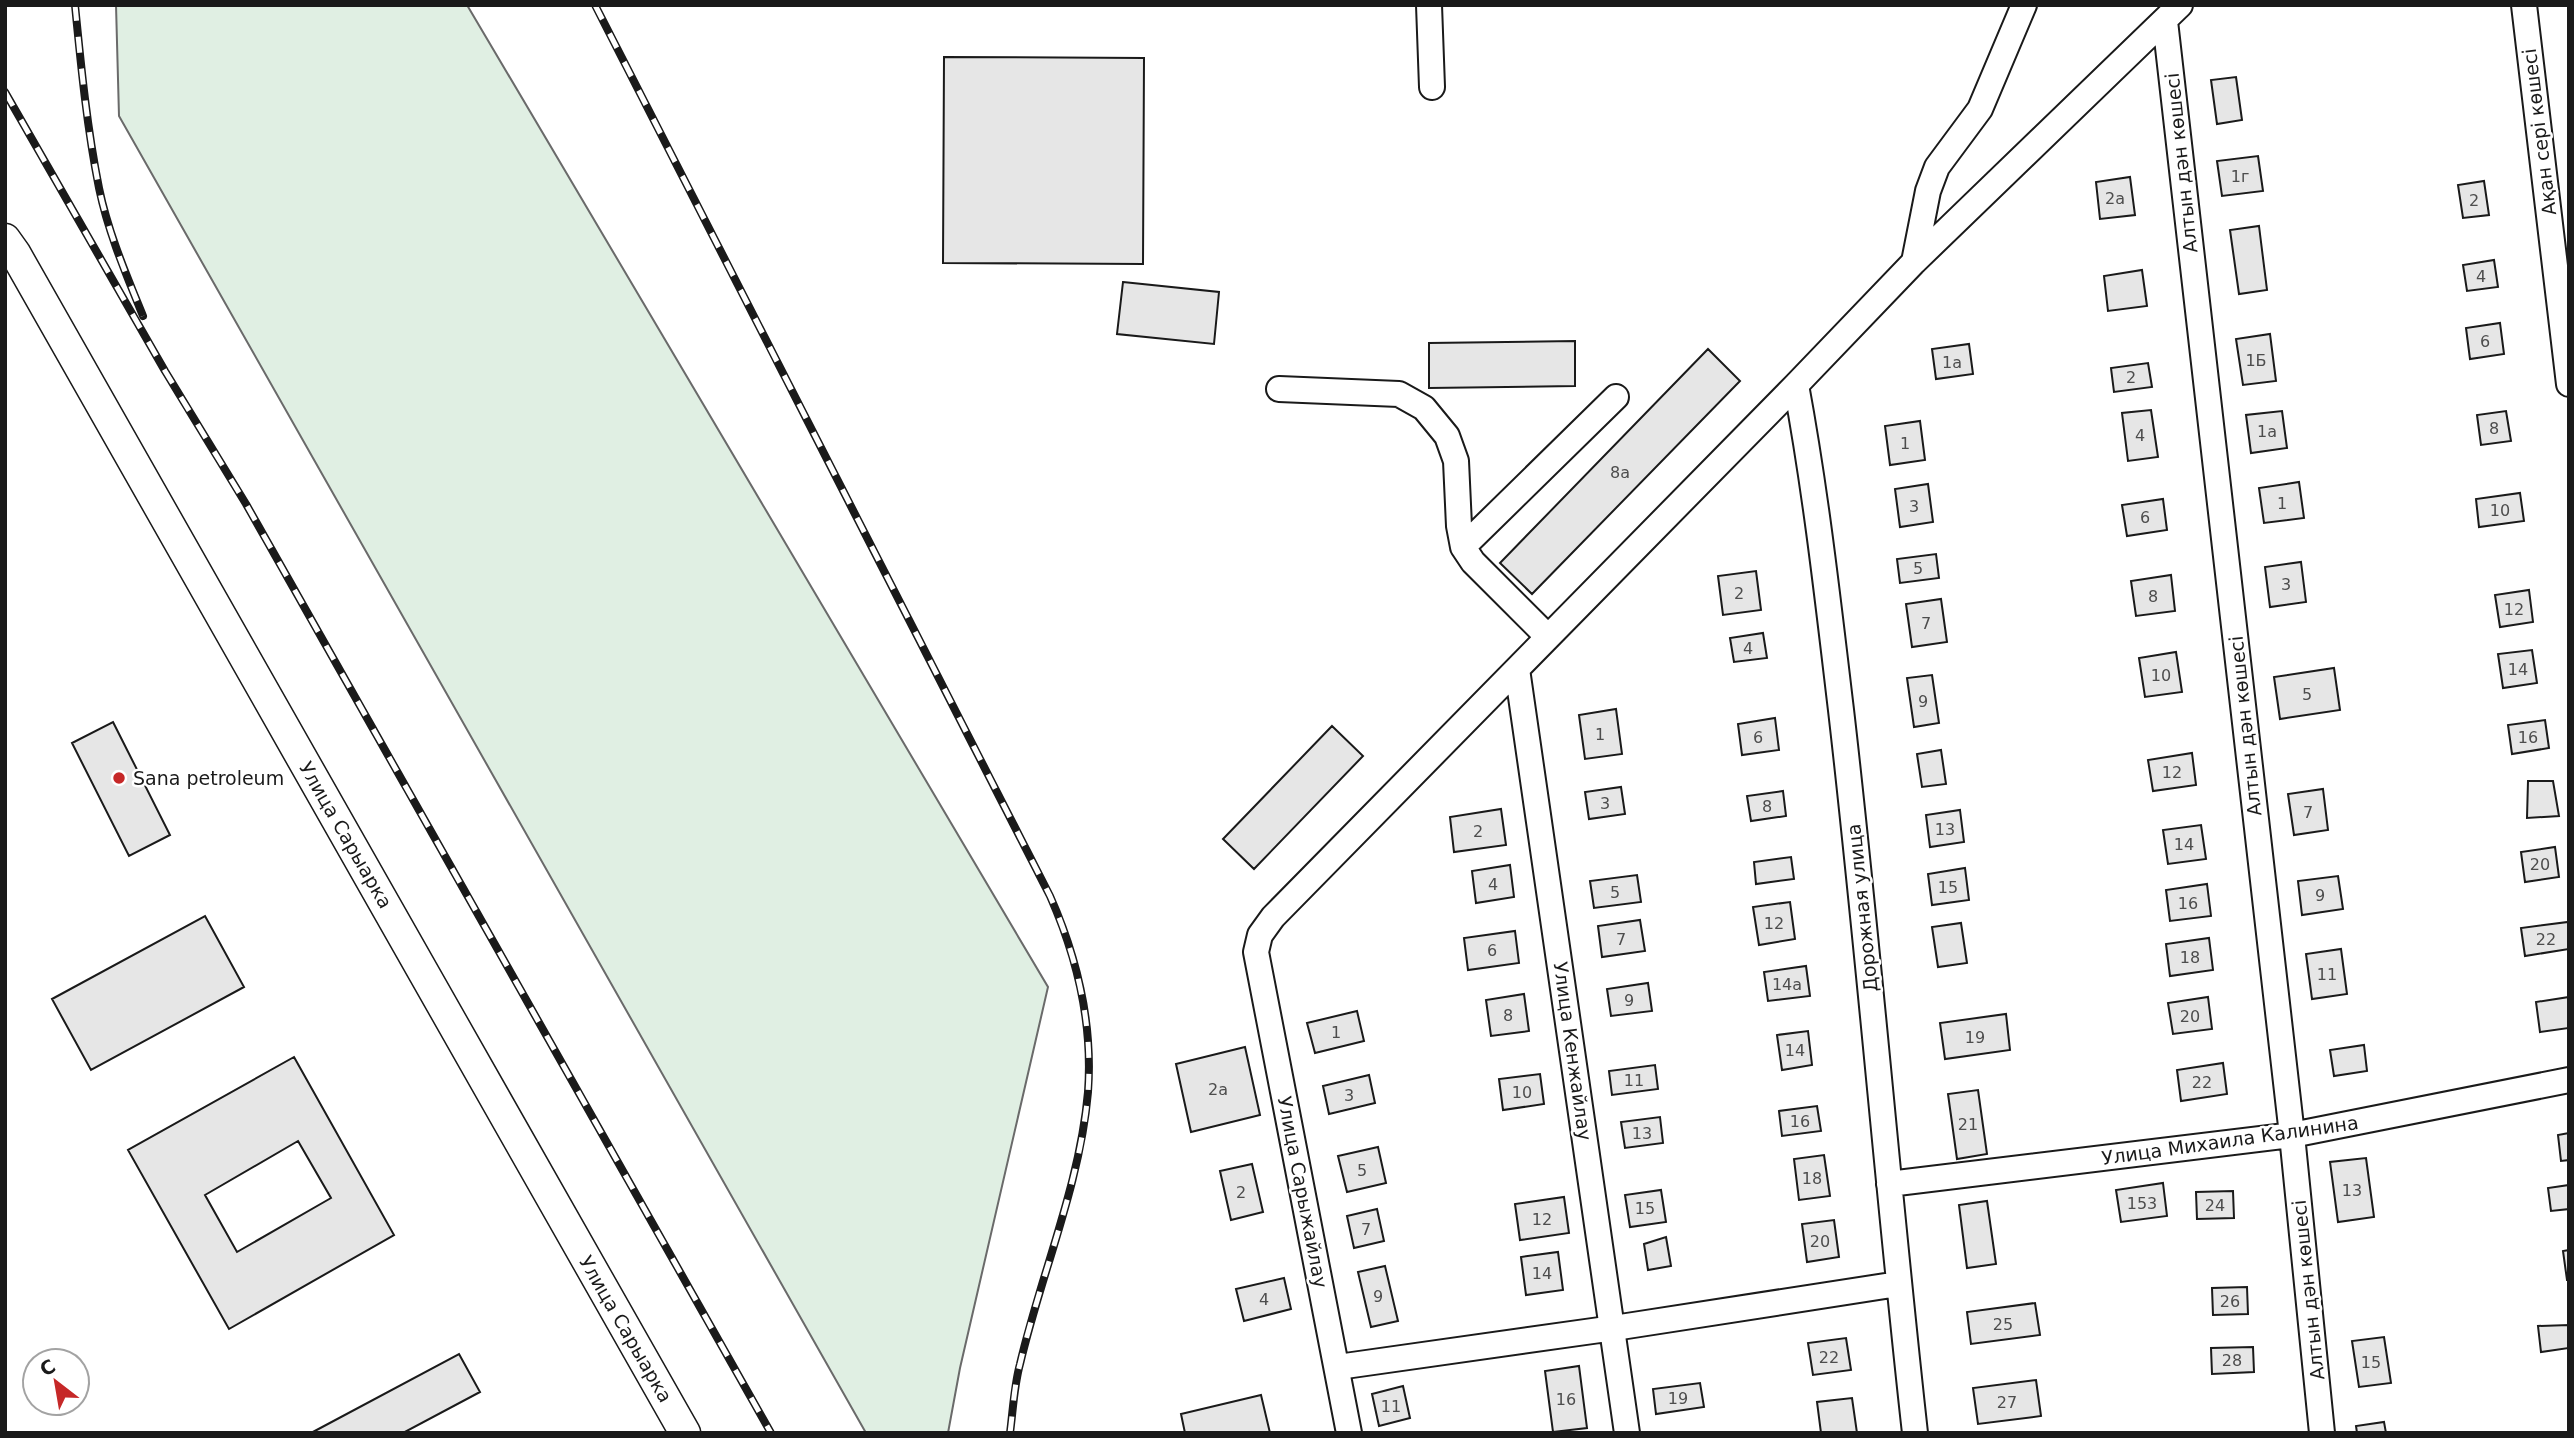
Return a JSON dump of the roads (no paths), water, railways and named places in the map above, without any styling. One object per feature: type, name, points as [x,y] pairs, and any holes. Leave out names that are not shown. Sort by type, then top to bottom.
[{"type":"main road","name":"Улица Сарыарка","points":[[5,239],[685,1433]]},
{"type":"street","points":[[1429,5],[1432,88]]},
{"type":"street","points":[[1914,262],[1928,191],[1937,167],[1980,109],[2024,5]]},
{"type":"street","name":"Ақан сері көшесі","points":[[2524,5],[2569,384]]},
{"type":"street","points":[[1517,669],[1914,262],[2173,13]]},
{"type":"street","name":"Алтын дән көшесі","points":[[2173,13],[2322,1433]]},
{"type":"street","name":"Дорожная улица","points":[[1796,385],[1813,474],[1853,818],[1915,1433]]},
{"type":"street","points":[[1279,389],[1399,394],[1424,408],[1447,436],[1456,461],[1459,526],[1463,547],[1473,562],[1548,637]]},
{"type":"street","points":[[1463,547],[1616,397]]},
{"type":"street","name":"Улица Сарыжайлау","points":[[1349,1433],[1256,952],[1260,934],[1273,917],[1517,669]]},
{"type":"street","name":"Улица Кенжайлау","points":[[1517,669],[1627,1433]]},
{"type":"street","name":"Улица Михаила Калинина","points":[[1889,1184],[2292,1135],[2569,1080]]},
{"type":"street","points":[[1338,1367],[1898,1284]]},
{"type":"railway","points":[[75,5],[99,188],[112,237],[143,316]]},
{"type":"railway","points":[[595,5],[1050,896],[1075,967],[1088,1041],[1088,1092],[1084,1127],[1069,1195],[1018,1372],[1010,1433]]},
{"type":"railway","points":[[5,92],[165,371],[246,504],[771,1433]]},
{"type":"place","name":"Sana petroleum","points":[[119,778]]}]
